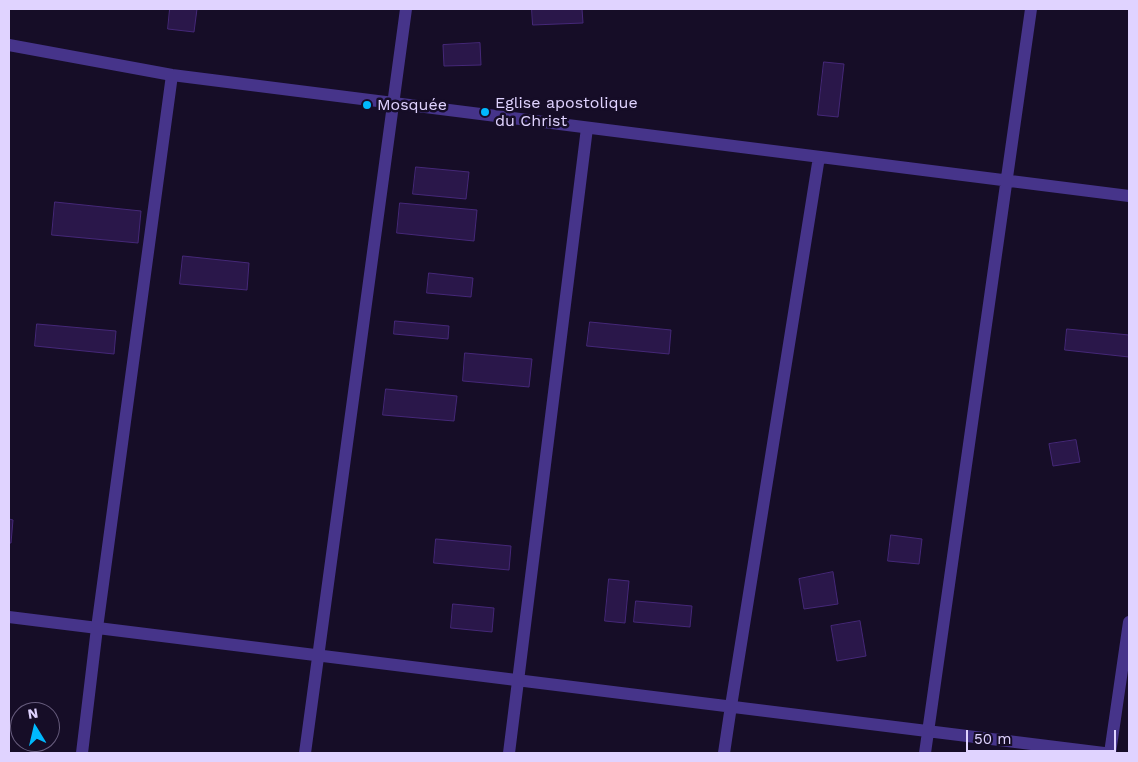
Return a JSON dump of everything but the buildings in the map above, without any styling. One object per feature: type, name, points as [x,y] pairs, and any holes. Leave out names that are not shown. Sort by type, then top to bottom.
[{"type":"street","points":[[305,753],[406,9]]},
{"type":"street","points":[[924,753],[1030,9]]},
{"type":"street","points":[[9,45],[172,75],[1129,196]]},
{"type":"street","points":[[82,753],[97,628],[172,75]]},
{"type":"street","points":[[509,753],[587,128]]},
{"type":"street","points":[[724,753],[819,157]]},
{"type":"street","points":[[9,616],[1104,753]]},
{"type":"street","points":[[1110,753],[1129,622]]},
{"type":"place","name":"Mosquée","points":[[367,105]]},
{"type":"place","name":"Eglise apostolique du Christ","points":[[485,112]]}]
